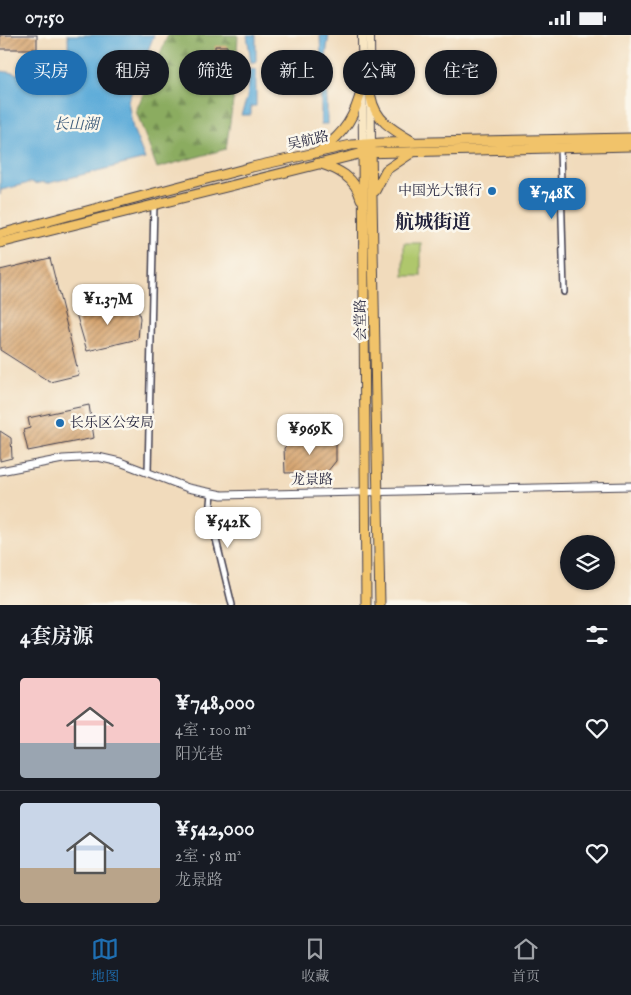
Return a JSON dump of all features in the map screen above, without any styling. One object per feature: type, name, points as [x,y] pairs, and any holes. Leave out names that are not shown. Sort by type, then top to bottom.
[{"type":"main road","name":"会堂路","points":[[362,35],[362,50]]},
{"type":"main road","name":"会堂路","points":[[366,605],[363,204],[370,97],[370,35]]},
{"type":"main road","points":[[315,153],[336,139],[349,125],[360,95]]},
{"type":"main road","name":"会堂路","points":[[363,95],[373,196],[380,605]]},
{"type":"main road","points":[[370,97],[374,109],[385,124],[415,146],[386,170],[373,196]]},
{"type":"main road","name":"吴航路","points":[[0,234],[252,167],[315,153],[367,148],[631,138]]},
{"type":"main road","name":"吴航路","points":[[415,146],[560,148],[631,146]]},
{"type":"main road","name":"吴航路","points":[[0,243],[317,163],[367,148]]},
{"type":"main road","points":[[317,163],[337,170],[351,179],[356,185],[363,204]]},
{"type":"street","points":[[560,148],[564,292]]},
{"type":"street","points":[[148,472],[154,204]]},
{"type":"street","name":"龙景路","points":[[0,471],[63,459],[98,457],[148,472],[188,488],[212,493],[631,486]]},
{"type":"street","points":[[212,493],[210,515],[232,605]]},
{"type":"green space","points":[[168,35],[238,35],[237,50],[179,50],[179,95],[234,95],[226,149],[157,168],[136,111],[143,95],[169,95],[169,50],[162,50]]},
{"type":"green space","points":[[404,243],[421,243],[421,276],[404,276]]},
{"type":"water","name":"长山湖","points":[[66,35],[154,35],[148,50],[97,50],[97,95],[130,95],[128,101],[133,129],[145,159],[45,184],[44,182],[34,184],[33,182],[1,190],[0,195],[0,71],[15,73],[15,95],[87,95],[87,50],[68,50],[68,36]]},
{"type":"water","points":[[247,35],[256,35],[256,62],[251,62],[251,50],[249,50]]},
{"type":"water","points":[[320,35],[329,35],[327,50],[321,50]]},
{"type":"water","points":[[251,69],[256,69],[256,106],[251,106],[251,115],[241,115],[247,95],[251,95]]},
{"type":"water","points":[[321,95],[327,95],[327,124],[321,124]]},
{"type":"building","points":[[0,35],[37,35],[37,49],[0,49]]},
{"type":"building","points":[[215,46],[227,46],[228,50],[215,50]]},
{"type":"building","points":[[50,258],[79,375],[50,382],[0,350],[0,270]]},
{"type":"building","points":[[137,304],[140,318],[138,339],[87,351],[75,310],[90,305],[109,312]]},
{"type":"building","name":"长乐区公安局","points":[[89,405],[94,438],[28,451],[23,430],[30,428],[28,418]]},
{"type":"building","points":[[0,431],[11,438],[12,458],[0,461]]},
{"type":"building","points":[[292,440],[336,440],[336,461],[327,472],[285,473],[284,448]]},
{"type":"place","name":"中国光大银行","points":[[492,191]]},
{"type":"place","name":"长乐区公安局","points":[[60,423]]},
{"type":"district","name":"航城街道","points":[[433,223]]}]
